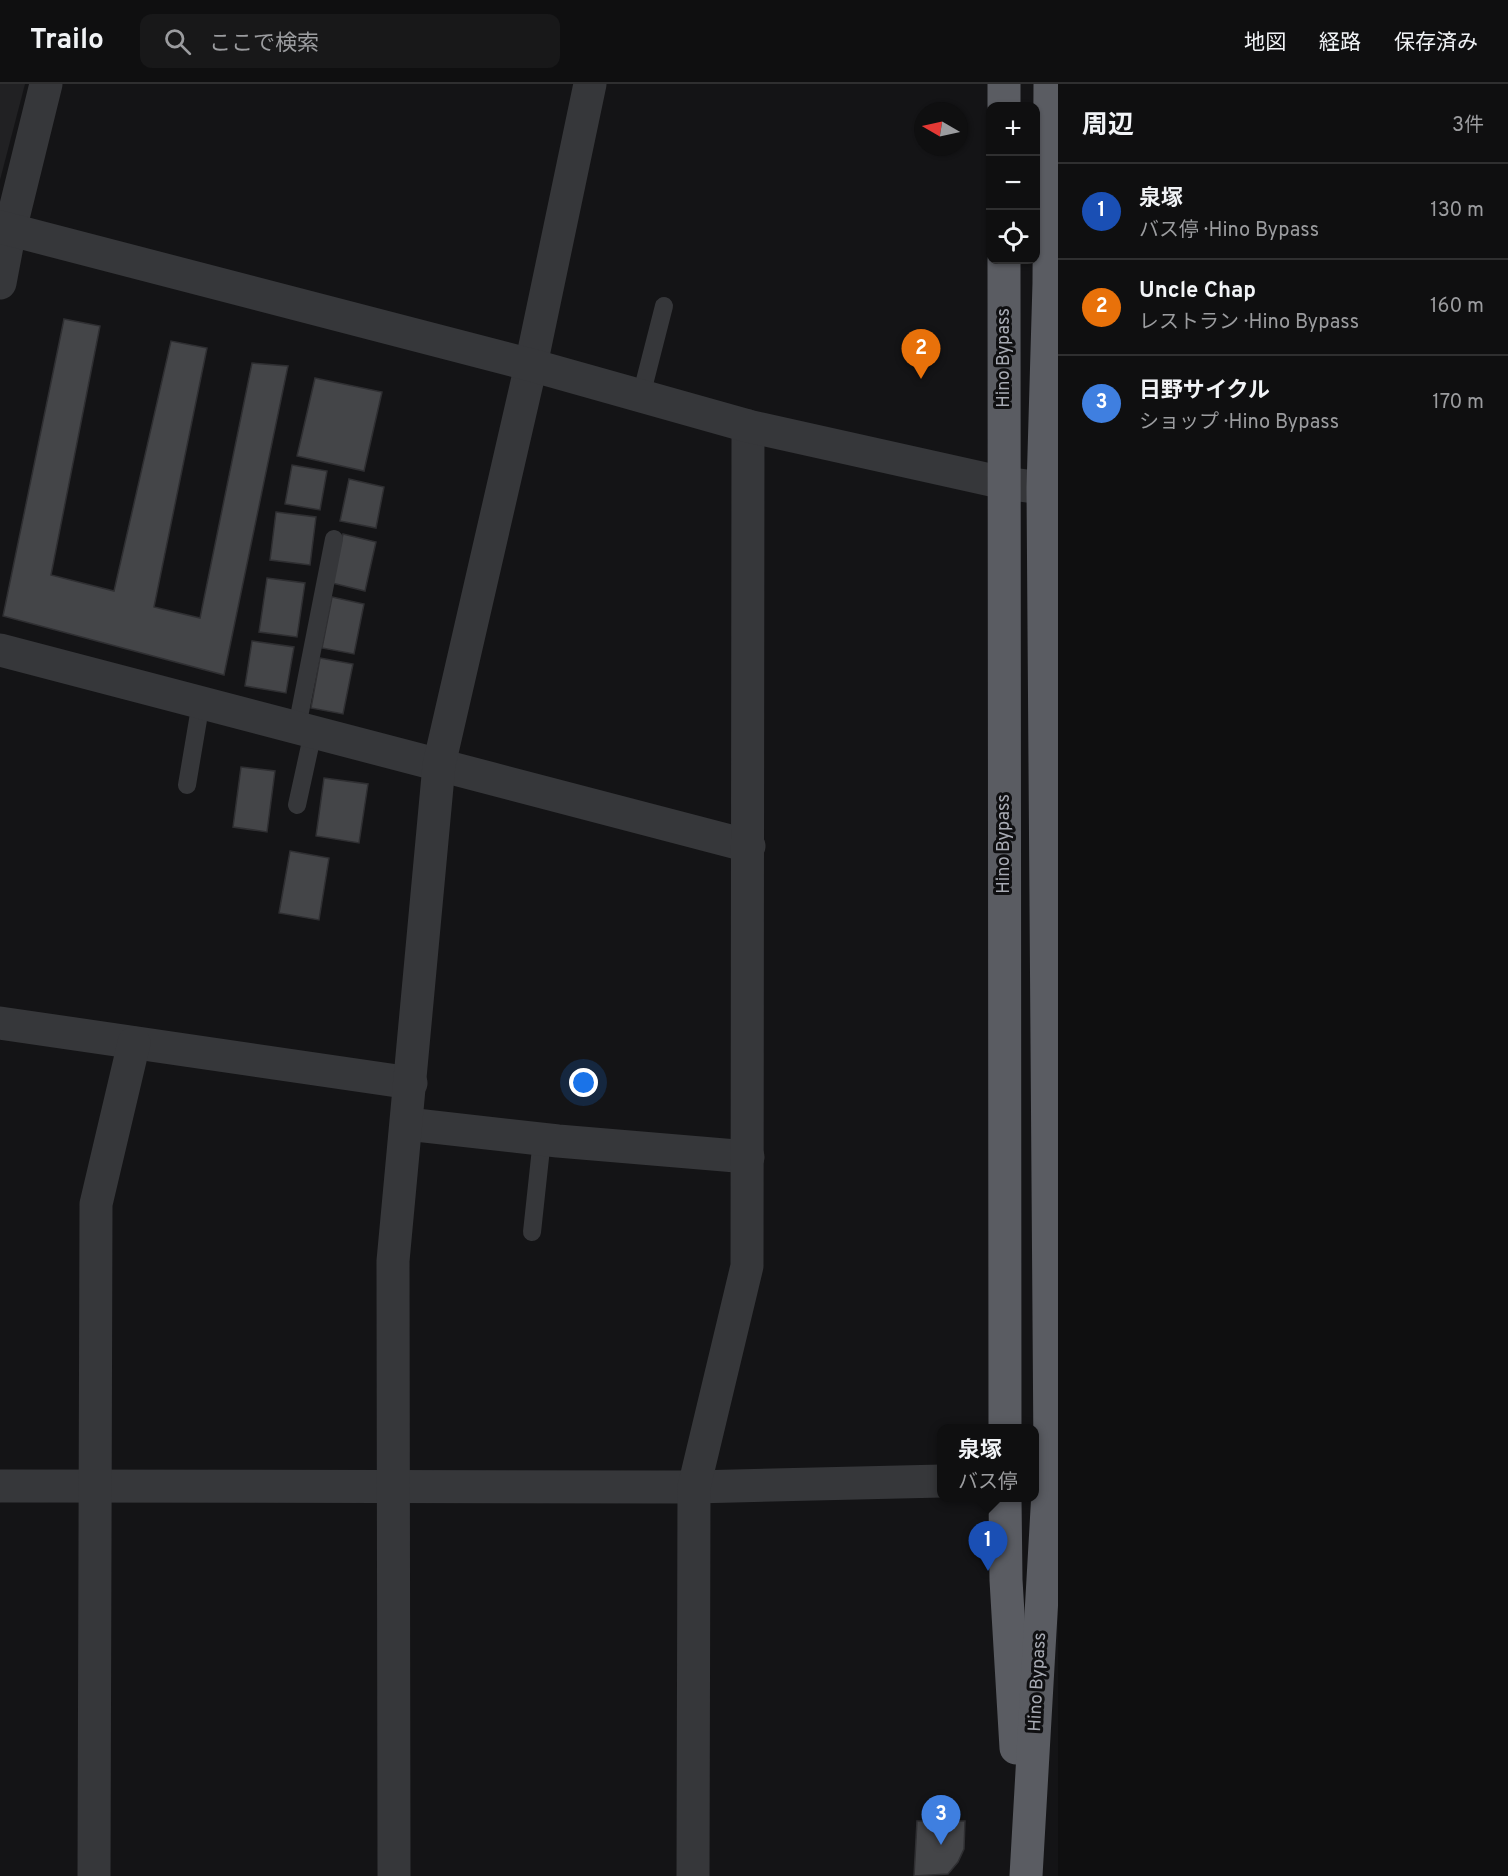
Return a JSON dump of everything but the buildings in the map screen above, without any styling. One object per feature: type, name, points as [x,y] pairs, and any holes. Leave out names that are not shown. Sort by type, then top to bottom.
[{"type":"highway","points":[[1004,84],[1004,102]]},
{"type":"highway","name":"Hino Bypass","points":[[1025,1876],[1051,1572],[1054,1457],[1050,488],[1053,283],[1050,84]]},
{"type":"highway","name":"Hino Bypass","points":[[1004,264],[1005,1424]]},
{"type":"highway","name":"Hino Bypass","points":[[1005,1502],[1006,1580],[1025,1876]]},
{"type":"street","points":[[0,283],[5,229],[46,84]]},
{"type":"street","points":[[394,1876],[393,1261],[439,765],[531,365],[590,84]]},
{"type":"street","points":[[5,229],[531,365],[748,426],[1004,483],[1050,488]]},
{"type":"street","points":[[693,1876],[694,1487],[747,1266],[748,426]]},
{"type":"street","points":[[0,650],[749,846]]},
{"type":"street","points":[[0,1023],[411,1083]]},
{"type":"street","points":[[94,1876],[96,1204],[134,1043]]},
{"type":"street","points":[[407,1124],[542,1139],[748,1157]]},
{"type":"street","points":[[0,1486],[694,1487],[937,1481]]},
{"type":"lane","points":[[641,396],[664,306]]},
{"type":"lane","points":[[297,805],[305,729],[334,539]]},
{"type":"lane","points":[[187,784],[201,702]]},
{"type":"lane","points":[[532,1232],[542,1139]]},
{"type":"shaded area","points":[[0,84],[25,84],[0,180]]},
{"type":"place","name":"Uncle Chap","points":[[921,379]]},
{"type":"place","name":"泉塚","points":[[988,1571]]},
{"type":"place","name":"日野サイクル","points":[[941,1845]]}]
